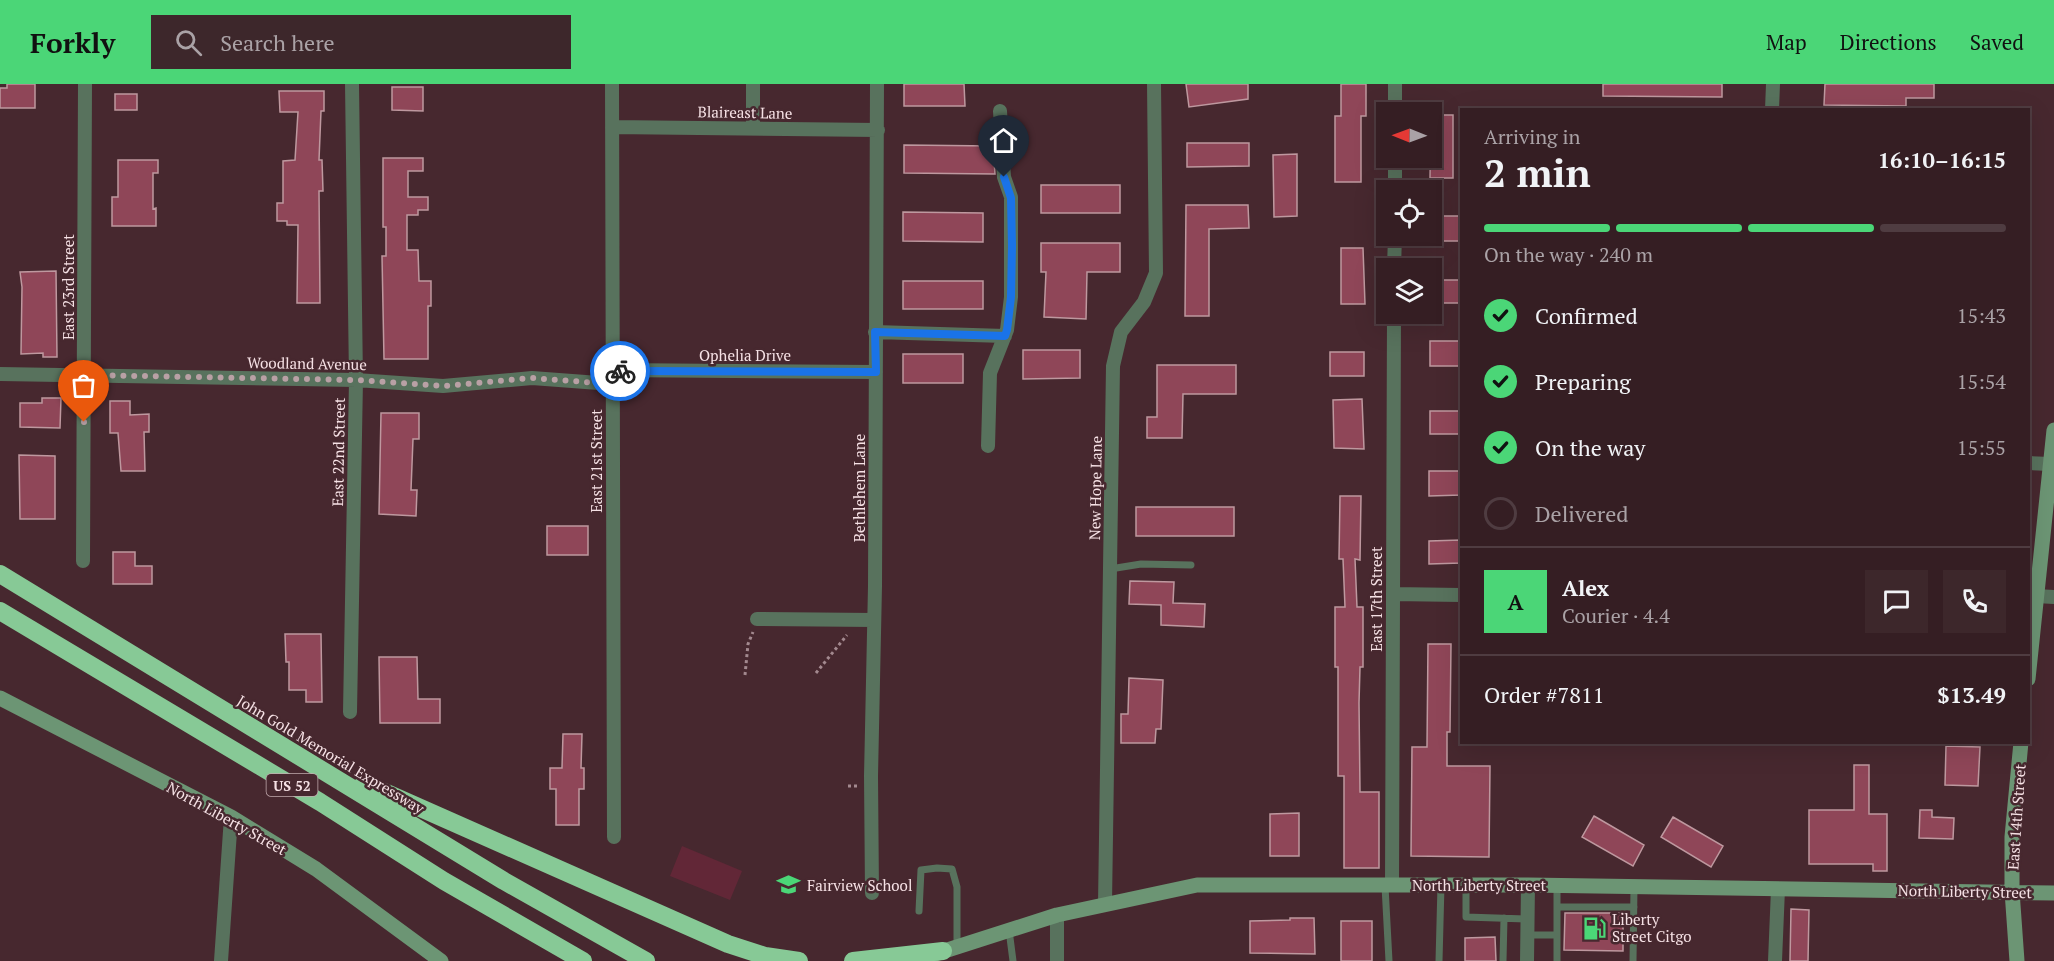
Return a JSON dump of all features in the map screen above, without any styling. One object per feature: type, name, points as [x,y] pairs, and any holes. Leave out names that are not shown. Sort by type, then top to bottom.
[{"type":"highway","name":"John Gold Memorial Expressway","points":[[0,574],[504,881],[646,961]]},
{"type":"highway","name":"US 52","points":[[0,611],[320,802],[444,881],[584,961]]},
{"type":"highway","points":[[296,753],[728,944],[765,956],[799,961]]},
{"type":"highway","points":[[853,961],[950,948]]},
{"type":"main road","points":[[2030,658],[2036,596],[2033,578],[2054,430]]},
{"type":"main road","name":"North Liberty Street","points":[[0,698],[231,817],[316,869],[441,961]]},
{"type":"main road","name":"East 14th Street","points":[[2017,961],[2012,891],[2012,837],[2021,744]]},
{"type":"main road","name":"North Liberty Street","points":[[915,961],[1057,915],[1197,885],[1557,885],[2054,893]]},
{"type":"street","name":"East 23rd Street","points":[[83,561],[85,84]]},
{"type":"street","name":"East 22nd Street","points":[[350,712],[356,380],[352,84]]},
{"type":"street","name":"East 21st Street","points":[[612,84],[614,837]]},
{"type":"street","points":[[753,84],[753,128]]},
{"type":"street","name":"Bethlehem Lane","points":[[872,893],[877,84]]},
{"type":"street","name":"New Hope Lane","points":[[1105,904],[1113,366],[1121,332],[1144,302],[1156,273],[1154,84]]},
{"type":"street","points":[[1395,84],[1395,102]]},
{"type":"street","points":[[1772,108],[1773,84]]},
{"type":"street","points":[[988,446],[990,374],[1007,330],[1011,297],[1011,198],[1004,177],[1000,111]]},
{"type":"street","name":"Blaireast Lane","points":[[612,127],[878,130]]},
{"type":"street","name":"East 17th Street","points":[[1388,885],[1393,594],[1394,324]]},
{"type":"street","points":[[875,332],[1005,336]]},
{"type":"street","name":"Ophelia Drive","points":[[613,377],[876,372]]},
{"type":"street","name":"Woodland Avenue","points":[[0,374],[356,380],[443,386],[532,378],[613,377]]},
{"type":"street","points":[[2030,463],[2050,464]]},
{"type":"street","points":[[1393,594],[1460,595]]},
{"type":"street","points":[[2036,596],[2054,597]]},
{"type":"street","points":[[758,619],[874,620]]},
{"type":"street","points":[[221,961],[231,817]]},
{"type":"street","points":[[1527,961],[1528,885]]},
{"type":"street","points":[[1776,961],[1778,889]]},
{"type":"street","points":[[1057,915],[1057,961]]},
{"type":"lane","points":[[1110,569],[1142,564],[1191,565]]},
{"type":"lane","points":[[919,911],[921,870],[952,869],[957,887],[950,948]]},
{"type":"lane","points":[[1388,885],[1389,961]]},
{"type":"lane","points":[[1439,961],[1441,885]]},
{"type":"lane","points":[[1466,885],[1466,917],[1528,918]]},
{"type":"lane","points":[[1557,885],[1557,935],[1560,944],[1557,961]]},
{"type":"lane","points":[[1633,961],[1635,887]]},
{"type":"lane","points":[[1557,907],[1609,910],[1634,907]]},
{"type":"lane","points":[[1503,961],[1504,918]]},
{"type":"lane","points":[[1009,930],[1013,961]]},
{"type":"lane","points":[[1528,935],[1557,935]]},
{"type":"lane","points":[[1623,944],[1634,944]]},
{"type":"path","points":[[745,675],[748,644],[758,619]]},
{"type":"path","points":[[816,673],[850,631],[854,620]]},
{"type":"path","points":[[848,786],[860,786]]},
{"type":"shaded area","points":[[682,846],[742,871],[730,900],[670,876]]},
{"type":"building","points":[[7,84],[35,84],[35,108],[0,108],[0,88],[7,88]]},
{"type":"building","points":[[904,84],[964,84],[965,106],[904,106]]},
{"type":"building","points":[[1186,84],[1248,84],[1248,99],[1189,107]]},
{"type":"building","points":[[1341,84],[1366,84],[1366,116],[1361,116],[1361,182],[1335,182],[1335,116],[1341,116]]},
{"type":"building","points":[[1603,84],[1722,84],[1722,97],[1603,96]]},
{"type":"building","points":[[1825,84],[1934,84],[1934,98],[1906,98],[1906,106],[1824,105]]},
{"type":"building","points":[[392,87],[423,87],[423,111],[392,110]]},
{"type":"building","points":[[279,91],[324,91],[319,160],[322,160],[323,191],[319,191],[320,303],[297,303],[298,225],[287,225],[287,221],[277,221],[277,203],[283,203],[283,161],[295,160],[298,112],[280,112]]},
{"type":"building","points":[[115,94],[137,94],[137,110],[115,110]]},
{"type":"building","points":[[1442,115],[1453,115],[1453,178],[1430,178],[1430,168],[1442,168]]},
{"type":"building","points":[[1187,143],[1249,143],[1249,166],[1187,167]]},
{"type":"building","points":[[904,145],[993,146],[995,174],[904,173]]},
{"type":"building","points":[[1297,154],[1297,216],[1274,217],[1273,155]]},
{"type":"building","points":[[383,158],[423,158],[423,171],[408,171],[408,197],[428,197],[428,210],[418,210],[418,215],[407,215],[407,250],[418,250],[419,281],[431,281],[431,306],[428,306],[428,359],[384,359],[382,256],[386,256],[386,227],[383,227]]},
{"type":"building","points":[[118,160],[158,160],[158,173],[153,173],[153,209],[156,208],[156,226],[112,226],[112,197],[118,197]]},
{"type":"building","points":[[1041,185],[1120,185],[1120,213],[1041,213]]},
{"type":"building","points":[[1186,205],[1248,205],[1249,228],[1209,229],[1209,316],[1185,316]]},
{"type":"building","points":[[903,212],[983,213],[983,242],[903,241]]},
{"type":"building","points":[[1442,216],[1460,216],[1460,241],[1442,241]]},
{"type":"building","points":[[1041,243],[1120,243],[1120,272],[1087,272],[1086,319],[1044,317],[1046,272],[1041,272]]},
{"type":"building","points":[[1341,248],[1363,248],[1365,304],[1341,304]]},
{"type":"building","points":[[56,271],[57,357],[43,357],[43,353],[21,354],[22,287],[20,272]]},
{"type":"building","points":[[1442,280],[1460,280],[1460,303],[1442,303]]},
{"type":"building","points":[[903,281],[983,281],[983,309],[903,309]]},
{"type":"building","points":[[1430,341],[1460,341],[1460,366],[1430,366]]},
{"type":"building","points":[[1023,350],[1080,350],[1080,378],[1023,379]]},
{"type":"building","points":[[1330,352],[1364,352],[1364,376],[1330,376]]},
{"type":"building","points":[[903,354],[963,354],[963,383],[903,383]]},
{"type":"building","points":[[1157,365],[1236,365],[1236,394],[1183,394],[1182,438],[1147,438],[1147,417],[1157,417]]},
{"type":"building","points":[[42,398],[61,398],[60,428],[20,427],[20,403],[42,403]]},
{"type":"building","points":[[1362,399],[1364,449],[1334,448],[1333,400]]},
{"type":"building","points":[[110,401],[130,401],[130,415],[149,414],[149,432],[144,432],[145,471],[121,471],[118,433],[110,433]]},
{"type":"building","points":[[1430,411],[1460,411],[1460,434],[1430,434]]},
{"type":"building","points":[[381,413],[419,413],[419,439],[413,439],[411,490],[417,490],[416,516],[379,514]]},
{"type":"building","points":[[19,455],[55,456],[55,519],[20,519]]},
{"type":"building","points":[[1429,471],[1460,471],[1460,495],[1429,496]]},
{"type":"building","points":[[1340,496],[1361,496],[1360,560],[1355,559],[1357,607],[1363,607],[1363,667],[1360,667],[1359,703],[1360,792],[1379,792],[1379,868],[1344,868],[1344,776],[1338,776],[1338,667],[1335,667],[1335,607],[1345,607],[1343,559],[1339,559]]},
{"type":"building","points":[[1136,507],[1234,507],[1234,536],[1136,536]]},
{"type":"building","points":[[547,526],[588,526],[588,555],[547,555]]},
{"type":"building","points":[[1460,540],[1460,563],[1429,564],[1429,541]]},
{"type":"building","points":[[113,552],[135,552],[135,566],[152,566],[152,584],[113,584]]},
{"type":"building","points":[[1130,581],[1174,582],[1173,603],[1205,604],[1204,627],[1161,625],[1161,605],[1129,604]]},
{"type":"building","points":[[285,634],[321,634],[322,702],[306,702],[306,690],[289,690],[289,662],[286,662]]},
{"type":"building","points":[[1428,644],[1451,644],[1450,732],[1447,732],[1447,766],[1490,766],[1489,857],[1411,856],[1412,747],[1427,747]]},
{"type":"building","points":[[379,657],[417,657],[418,699],[440,699],[440,723],[380,723]]},
{"type":"building","points":[[1129,678],[1163,680],[1161,729],[1156,729],[1155,743],[1121,743],[1121,714],[1128,714]]},
{"type":"building","points":[[563,734],[582,734],[581,768],[584,768],[584,789],[579,789],[579,825],[556,825],[556,789],[550,789],[550,768],[562,768]]},
{"type":"building","points":[[1946,746],[1980,747],[1978,786],[1945,785]]},
{"type":"building","points":[[1854,765],[1869,765],[1869,814],[1887,814],[1887,871],[1873,871],[1873,864],[1809,864],[1809,810],[1854,810]]},
{"type":"building","points":[[1920,810],[1932,810],[1932,817],[1954,818],[1953,839],[1919,838]]},
{"type":"building","points":[[1299,813],[1299,856],[1270,856],[1270,814]]},
{"type":"building","points":[[1594,816],[1644,845],[1633,866],[1582,837]]},
{"type":"building","points":[[1673,817],[1723,846],[1711,867],[1661,837]]},
{"type":"building","points":[[1791,909],[1809,910],[1808,961],[1790,961]]},
{"type":"building","name":"Liberty Street Citgo","points":[[1565,913],[1623,913],[1623,951],[1564,950]]},
{"type":"building","points":[[1290,918],[1314,918],[1315,954],[1250,953],[1250,921],[1290,920]]},
{"type":"building","points":[[1341,921],[1372,921],[1372,961],[1341,961]]},
{"type":"building","points":[[1495,937],[1496,961],[1465,961],[1465,938]]},
{"type":"way so far","points":[[84,422],[84,375],[356,380],[443,386],[532,378],[612,384],[613,370],[620,371]]},
{"type":"place","name":"Fairview School","points":[[789,885]]},
{"type":"place","name":"Liberty Street Citgo","points":[[1594,928]]},
{"type":"route","points":[[620,371],[876,372],[875,332],[1005,336],[1011,297],[1012,246],[1011,198],[1004,177]]}]
